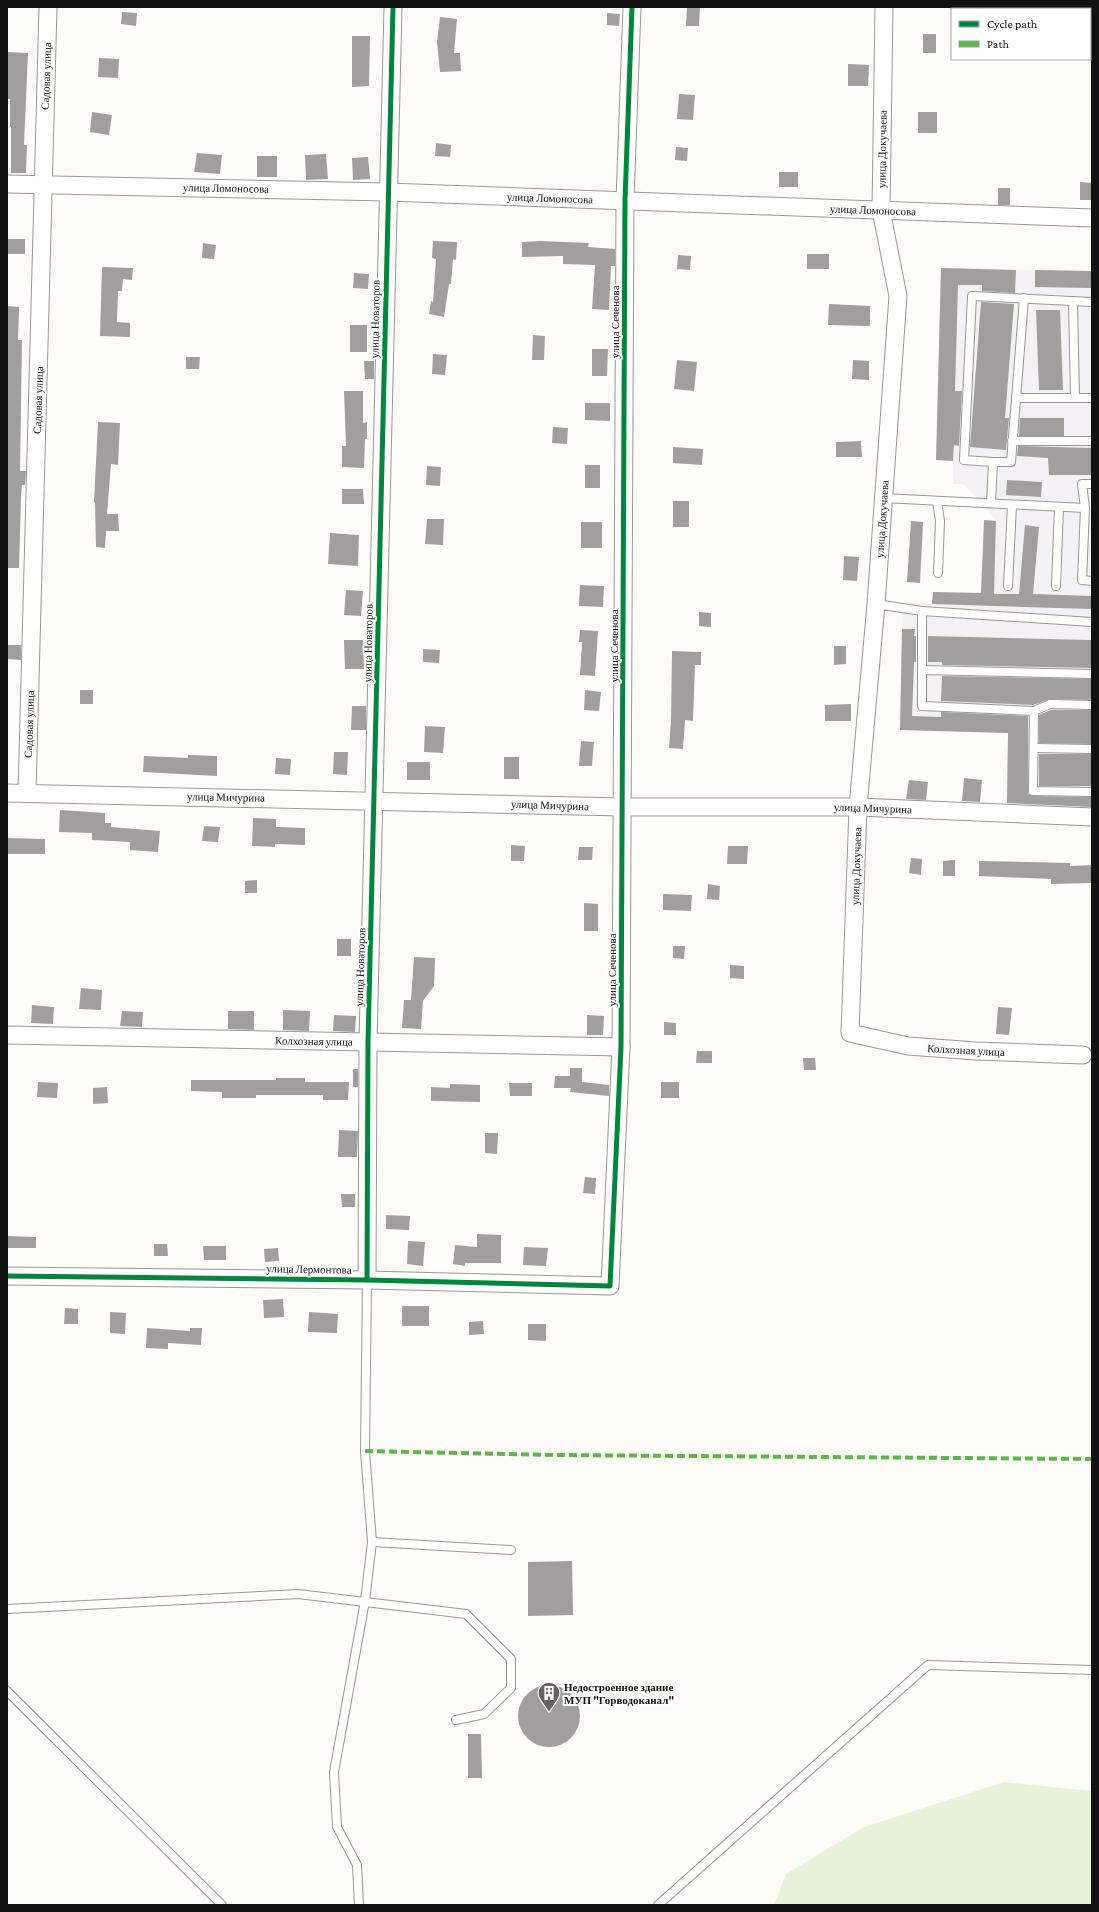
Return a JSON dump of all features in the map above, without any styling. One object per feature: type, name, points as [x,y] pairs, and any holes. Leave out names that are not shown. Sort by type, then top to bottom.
[{"type":"street","name":"Садовая улица","points":[[27,793],[48,7]]},
{"type":"street","name":"улица Новаторов","points":[[368,1280],[368,1042],[393,7]]},
{"type":"street","name":"улица Сеченова","points":[[610,1286],[621,1047],[625,200],[632,7]]},
{"type":"street","name":"улица Докучаева","points":[[850,1033],[858,807],[876,604],[898,296],[882,210],[884,7]]},
{"type":"street","name":"улица Ломоносова","points":[[7,184],[388,192],[1092,218]]},
{"type":"street","name":"улица Мичурина","points":[[7,793],[375,800],[623,807],[858,807],[1092,817]]},
{"type":"street","name":"Колхозная улица","points":[[850,1033],[908,1046],[976,1051],[1083,1055]]},
{"type":"street","name":"Колхозная улица","points":[[7,1035],[621,1047]]},
{"type":"street","name":"улица Лермонтова","points":[[7,1276],[368,1280],[610,1286]]},
{"type":"lane","points":[[1024,298],[1011,462],[964,460],[972,296],[1024,298],[1092,302]]},
{"type":"lane","points":[[1073,301],[1075,398]]},
{"type":"lane","points":[[1016,398],[1092,398]]},
{"type":"lane","points":[[1012,440],[1092,441]]},
{"type":"lane","points":[[991,503],[993,462]]},
{"type":"lane","points":[[1092,484],[1082,484],[1086,508],[1082,580],[1092,581]]},
{"type":"lane","points":[[883,498],[1086,508]]},
{"type":"lane","points":[[937,501],[940,521],[938,573]]},
{"type":"lane","points":[[1008,586],[1012,505]]},
{"type":"lane","points":[[1056,586],[1059,507]]},
{"type":"lane","points":[[876,604],[922,611],[1092,622]]},
{"type":"lane","points":[[922,611],[922,706],[1034,710],[1050,704],[1092,705]]},
{"type":"lane","points":[[922,670],[1092,674]]},
{"type":"lane","points":[[1034,710],[1033,791],[1092,792]]},
{"type":"lane","points":[[1034,748],[1092,749]]},
{"type":"lane","points":[[359,1905],[357,1865],[337,1827],[334,1772],[366,1601],[372,1542],[365,1451],[368,1280]]},
{"type":"lane","points":[[372,1542],[511,1550]]},
{"type":"lane","points":[[7,1609],[298,1594],[466,1614],[511,1659],[511,1688],[484,1714],[456,1720]]},
{"type":"lane","points":[[658,1905],[928,1665],[1092,1670]]},
{"type":"lane","points":[[7,1691],[222,1905]]},
{"type":"shaded area","points":[[941,268],[1092,271],[1092,814],[1006,811],[1008,733],[900,730],[903,603],[993,605],[996,521],[983,503],[963,484],[953,484],[953,461],[936,460]]},
{"type":"green space","points":[[1004,1782],[1092,1791],[1092,1905],[774,1905],[786,1874],[864,1827]]},
{"type":"building","points":[[687,7],[700,7],[699,26],[686,26]]},
{"type":"building","points":[[122,12],[137,13],[136,26],[121,24]]},
{"type":"building","points":[[607,13],[620,14],[619,26],[607,25]]},
{"type":"building","points":[[440,17],[457,19],[454,53],[460,53],[461,71],[440,72],[437,42]]},
{"type":"building","points":[[923,34],[936,34],[936,53],[923,53]]},
{"type":"building","points":[[352,36],[370,36],[369,86],[352,87]]},
{"type":"building","points":[[7,52],[28,53],[24,145],[27,145],[26,173],[11,173],[10,99],[7,99]]},
{"type":"building","points":[[99,58],[119,59],[118,78],[98,77]]},
{"type":"building","points":[[848,64],[869,65],[868,86],[848,86]]},
{"type":"building","points":[[679,94],[695,95],[693,120],[677,119]]},
{"type":"building","points":[[92,112],[112,115],[109,135],[90,132]]},
{"type":"building","points":[[918,112],[937,112],[937,133],[918,133]]},
{"type":"building","points":[[436,143],[451,145],[450,157],[435,156]]},
{"type":"building","points":[[676,147],[688,148],[687,161],[675,160]]},
{"type":"building","points":[[197,153],[222,155],[220,174],[194,172]]},
{"type":"building","points":[[326,154],[328,179],[306,180],[305,155]]},
{"type":"building","points":[[257,156],[277,156],[277,177],[257,177]]},
{"type":"building","points":[[368,157],[370,179],[353,180],[352,158]]},
{"type":"building","points":[[779,172],[798,172],[798,187],[779,187]]},
{"type":"building","points":[[1080,182],[1092,183],[1092,200],[1080,200]]},
{"type":"building","points":[[998,188],[1010,188],[1010,205],[998,205]]},
{"type":"building","points":[[7,239],[25,239],[25,254],[7,254]]},
{"type":"building","points":[[433,241],[457,242],[456,260],[453,259],[451,284],[449,284],[444,317],[429,314],[431,301],[433,302],[436,259],[432,258]]},
{"type":"building","points":[[541,241],[589,243],[588,247],[615,249],[615,266],[611,266],[609,310],[592,309],[595,265],[563,264],[563,256],[522,257],[522,242]]},
{"type":"building","points":[[203,243],[216,245],[214,259],[202,258]]},
{"type":"building","points":[[807,254],[829,254],[829,269],[807,269]]},
{"type":"building","points":[[678,255],[691,256],[690,270],[677,269]]},
{"type":"building","points":[[102,267],[133,268],[132,280],[123,279],[122,291],[118,291],[117,322],[130,323],[130,337],[100,336]]},
{"type":"building","points":[[941,268],[1016,270],[1015,293],[982,291],[982,285],[958,285],[955,391],[962,391],[959,446],[954,445],[953,461],[936,460]]},
{"type":"building","points":[[1035,270],[1092,271],[1092,288],[1035,287]]},
{"type":"building","points":[[354,273],[369,274],[368,289],[353,288]]},
{"type":"building","points":[[981,302],[1014,304],[1005,418],[1009,418],[1006,450],[970,447]]},
{"type":"building","points":[[829,304],[870,306],[870,326],[828,325]]},
{"type":"building","points":[[7,306],[19,307],[18,340],[22,340],[20,471],[26,471],[25,485],[22,485],[21,497],[19,568],[7,568]]},
{"type":"building","points":[[1036,310],[1060,310],[1063,390],[1039,390]]},
{"type":"building","points":[[350,325],[367,325],[367,352],[350,352]]},
{"type":"building","points":[[533,335],[545,336],[544,360],[532,360]]},
{"type":"building","points":[[592,349],[608,349],[607,376],[592,376]]},
{"type":"building","points":[[433,354],[447,355],[445,375],[432,374]]},
{"type":"building","points":[[186,357],[200,357],[199,369],[186,369]]},
{"type":"building","points":[[677,360],[697,362],[694,391],[674,389]]},
{"type":"building","points":[[853,360],[869,361],[869,380],[852,379]]},
{"type":"building","points":[[364,361],[374,361],[374,379],[365,379]]},
{"type":"building","points":[[344,391],[363,391],[363,423],[367,422],[364,468],[342,467],[342,446],[346,446]]},
{"type":"building","points":[[585,403],[610,403],[610,421],[585,420]]},
{"type":"building","points":[[1020,418],[1064,418],[1064,436],[1019,436]]},
{"type":"building","points":[[98,422],[120,423],[118,465],[111,464],[107,514],[118,514],[119,531],[106,531],[105,548],[96,547],[94,502]]},
{"type":"building","points":[[553,427],[568,428],[567,444],[552,443]]},
{"type":"building","points":[[861,441],[862,457],[836,457],[836,442]]},
{"type":"building","points":[[1018,446],[1092,448],[1092,475],[1049,475],[1048,458],[1017,456]]},
{"type":"building","points":[[673,447],[703,449],[702,465],[673,463]]},
{"type":"building","points":[[585,465],[600,465],[600,488],[585,488]]},
{"type":"building","points":[[427,466],[441,467],[440,486],[426,485]]},
{"type":"building","points":[[1007,480],[1042,482],[1041,497],[1006,495]]},
{"type":"building","points":[[342,489],[363,489],[364,504],[342,504]]},
{"type":"building","points":[[673,501],[689,501],[689,527],[673,527]]},
{"type":"building","points":[[427,519],[444,519],[443,545],[425,544]]},
{"type":"building","points":[[984,520],[996,521],[994,594],[1019,594],[1025,525],[1039,527],[1033,594],[1092,596],[1092,609],[932,604],[933,592],[981,593]]},
{"type":"building","points":[[911,521],[923,522],[920,583],[907,582]]},
{"type":"building","points":[[581,522],[602,522],[602,548],[581,548]]},
{"type":"building","points":[[330,533],[359,535],[358,566],[328,564]]},
{"type":"building","points":[[844,556],[859,557],[857,581],[843,580]]},
{"type":"building","points":[[580,585],[604,586],[603,607],[579,606]]},
{"type":"building","points":[[346,590],[363,591],[361,616],[344,615]]},
{"type":"building","points":[[699,612],[711,613],[711,627],[699,626]]},
{"type":"building","points":[[902,629],[915,629],[914,636],[916,636],[916,662],[914,662],[912,716],[941,717],[941,712],[1028,716],[1028,794],[1033,796],[1092,797],[1092,807],[1007,803],[1008,733],[900,730]]},
{"type":"building","points":[[580,630],[598,631],[595,676],[580,675],[582,642],[579,642]]},
{"type":"building","points":[[928,636],[1092,640],[1092,668],[942,665],[942,662],[928,662]]},
{"type":"building","points":[[344,640],[363,640],[364,669],[345,669]]},
{"type":"building","points":[[7,645],[21,645],[21,660],[7,659]]},
{"type":"building","points":[[834,646],[846,646],[846,664],[834,665]]},
{"type":"building","points":[[423,649],[440,650],[439,663],[423,662]]},
{"type":"building","points":[[672,651],[701,652],[701,665],[695,665],[693,721],[685,720],[683,749],[669,748]]},
{"type":"building","points":[[942,676],[1092,679],[1092,700],[1050,699],[1033,705],[941,701]]},
{"type":"building","points":[[80,690],[93,690],[93,704],[80,704]]},
{"type":"building","points":[[585,690],[601,692],[599,711],[584,710]]},
{"type":"building","points":[[851,704],[851,721],[825,721],[825,705]]},
{"type":"building","points":[[352,706],[366,706],[366,730],[351,730]]},
{"type":"building","points":[[1051,710],[1092,710],[1092,744],[1039,743],[1039,715]]},
{"type":"building","points":[[425,726],[445,727],[443,753],[424,752]]},
{"type":"building","points":[[581,741],[594,742],[592,766],[579,766]]},
{"type":"building","points":[[334,752],[348,752],[347,775],[333,774]]},
{"type":"building","points":[[1039,754],[1092,754],[1092,786],[1039,786]]},
{"type":"building","points":[[188,755],[217,756],[217,776],[143,772],[144,756],[188,758]]},
{"type":"building","points":[[504,757],[519,757],[519,779],[504,779]]},
{"type":"building","points":[[276,758],[291,759],[290,775],[275,774]]},
{"type":"building","points":[[407,762],[430,762],[430,780],[407,780]]},
{"type":"building","points":[[964,778],[982,780],[980,802],[962,801]]},
{"type":"building","points":[[909,780],[928,782],[926,800],[906,799]]},
{"type":"building","points":[[60,810],[105,813],[105,823],[111,823],[111,827],[160,831],[158,852],[130,850],[130,842],[92,840],[92,833],[59,832]]},
{"type":"building","points":[[253,818],[276,819],[276,827],[305,828],[305,845],[275,844],[275,847],[252,846]]},
{"type":"building","points":[[204,826],[220,827],[218,842],[202,841]]},
{"type":"building","points":[[7,838],[45,839],[45,854],[7,854]]},
{"type":"building","points":[[511,845],[525,846],[524,861],[511,861]]},
{"type":"building","points":[[728,846],[748,846],[747,864],[727,864]]},
{"type":"building","points":[[579,847],[593,847],[592,860],[578,860]]},
{"type":"building","points":[[911,858],[922,859],[921,875],[909,873]]},
{"type":"building","points":[[955,860],[955,876],[943,876],[943,861]]},
{"type":"building","points":[[979,861],[1070,863],[1070,866],[1092,865],[1092,883],[1051,884],[1051,879],[979,876]]},
{"type":"building","points":[[257,880],[257,893],[245,893],[245,881]]},
{"type":"building","points":[[708,884],[720,886],[719,900],[707,899]]},
{"type":"building","points":[[663,894],[692,895],[691,911],[663,910]]},
{"type":"building","points":[[584,903],[598,904],[598,931],[584,931]]},
{"type":"building","points":[[337,939],[351,939],[351,956],[337,956]]},
{"type":"building","points":[[673,946],[685,946],[684,959],[673,958]]},
{"type":"building","points":[[414,957],[435,958],[434,986],[423,1001],[421,1029],[402,1028],[404,1000],[411,1000]]},
{"type":"building","points":[[730,965],[744,966],[744,979],[730,978]]},
{"type":"building","points":[[81,988],[102,990],[101,1010],[79,1009]]},
{"type":"building","points":[[32,1005],[54,1007],[53,1024],[31,1023]]},
{"type":"building","points":[[998,1007],[1012,1008],[1009,1035],[996,1034]]},
{"type":"building","points":[[283,1010],[310,1011],[309,1031],[283,1030]]},
{"type":"building","points":[[122,1011],[143,1012],[142,1027],[120,1026]]},
{"type":"building","points":[[228,1011],[254,1011],[254,1030],[228,1029]]},
{"type":"building","points":[[334,1015],[356,1016],[355,1032],[333,1031]]},
{"type":"building","points":[[587,1015],[604,1016],[603,1035],[587,1035]]},
{"type":"building","points":[[664,1022],[676,1023],[676,1035],[664,1035]]},
{"type":"building","points":[[697,1051],[712,1051],[712,1063],[696,1063]]},
{"type":"building","points":[[803,1058],[815,1058],[816,1070],[804,1070]]},
{"type":"building","points":[[570,1068],[582,1068],[582,1082],[609,1085],[609,1096],[570,1092],[571,1088],[554,1088],[555,1076],[570,1076]]},
{"type":"building","points":[[353,1069],[358,1069],[358,1087],[353,1087]]},
{"type":"building","points":[[276,1078],[305,1078],[305,1082],[349,1082],[348,1100],[323,1100],[323,1095],[256,1095],[256,1098],[222,1098],[222,1092],[191,1091],[191,1080],[276,1080]]},
{"type":"building","points":[[38,1082],[58,1083],[57,1098],[37,1097]]},
{"type":"building","points":[[661,1082],[679,1082],[679,1098],[661,1098]]},
{"type":"building","points":[[509,1083],[532,1083],[532,1096],[510,1096]]},
{"type":"building","points":[[450,1084],[480,1085],[480,1102],[431,1101],[431,1087],[450,1088]]},
{"type":"building","points":[[107,1087],[108,1103],[93,1104],[93,1088]]},
{"type":"building","points":[[339,1130],[358,1131],[357,1157],[338,1157]]},
{"type":"building","points":[[485,1133],[498,1133],[497,1154],[485,1153]]},
{"type":"building","points":[[585,1177],[596,1178],[595,1194],[583,1193]]},
{"type":"building","points":[[341,1194],[355,1194],[355,1207],[342,1207]]},
{"type":"building","points":[[386,1215],[410,1216],[409,1230],[386,1229]]},
{"type":"building","points":[[477,1234],[501,1235],[501,1263],[465,1263],[465,1266],[453,1264],[455,1245],[477,1247]]},
{"type":"building","points":[[7,1236],[36,1237],[36,1248],[7,1248]]},
{"type":"building","points":[[408,1241],[425,1242],[423,1266],[407,1264]]},
{"type":"building","points":[[154,1244],[167,1244],[168,1256],[154,1256]]},
{"type":"building","points":[[203,1246],[226,1246],[226,1260],[204,1260]]},
{"type":"building","points":[[524,1247],[548,1248],[546,1266],[523,1265]]},
{"type":"building","points":[[278,1248],[279,1261],[265,1262],[264,1249]]},
{"type":"building","points":[[283,1299],[284,1317],[264,1318],[263,1300]]},
{"type":"building","points":[[402,1306],[429,1306],[429,1326],[402,1326]]},
{"type":"building","points":[[65,1308],[78,1309],[78,1324],[64,1324]]},
{"type":"building","points":[[110,1312],[126,1313],[125,1334],[110,1333]]},
{"type":"building","points":[[309,1312],[338,1314],[337,1333],[308,1332]]},
{"type":"building","points":[[483,1321],[484,1334],[469,1335],[469,1322]]},
{"type":"building","points":[[528,1324],[546,1324],[546,1341],[528,1340]]},
{"type":"building","points":[[147,1328],[190,1331],[190,1328],[202,1328],[201,1345],[168,1343],[168,1349],[146,1348]]},
{"type":"building","points":[[572,1561],[573,1615],[528,1616],[528,1562]]},
{"type":"building","name":"Недостроенное здание МУП \"Горводоканал\"","points":[[543,1685],[555,1685],[571,1694],[578,1704],[580,1716],[578,1728],[571,1738],[555,1747],[543,1747],[532,1742],[523,1733],[518,1722],[518,1710],[523,1699],[532,1690]]},
{"type":"building","points":[[468,1734],[481,1734],[482,1778],[468,1778]]},
{"type":"marked path","points":[[365,1451],[553,1455],[1092,1459]]},
{"type":"cycle path","points":[[367,1280],[368,1042],[393,7]]},
{"type":"cycle path","points":[[7,1276],[367,1280],[610,1286],[621,1047],[625,200],[632,7]]},
{"type":"place","name":"Недостроенное здание МУП \"Горводоканал\"","points":[[549,1712]]}]
